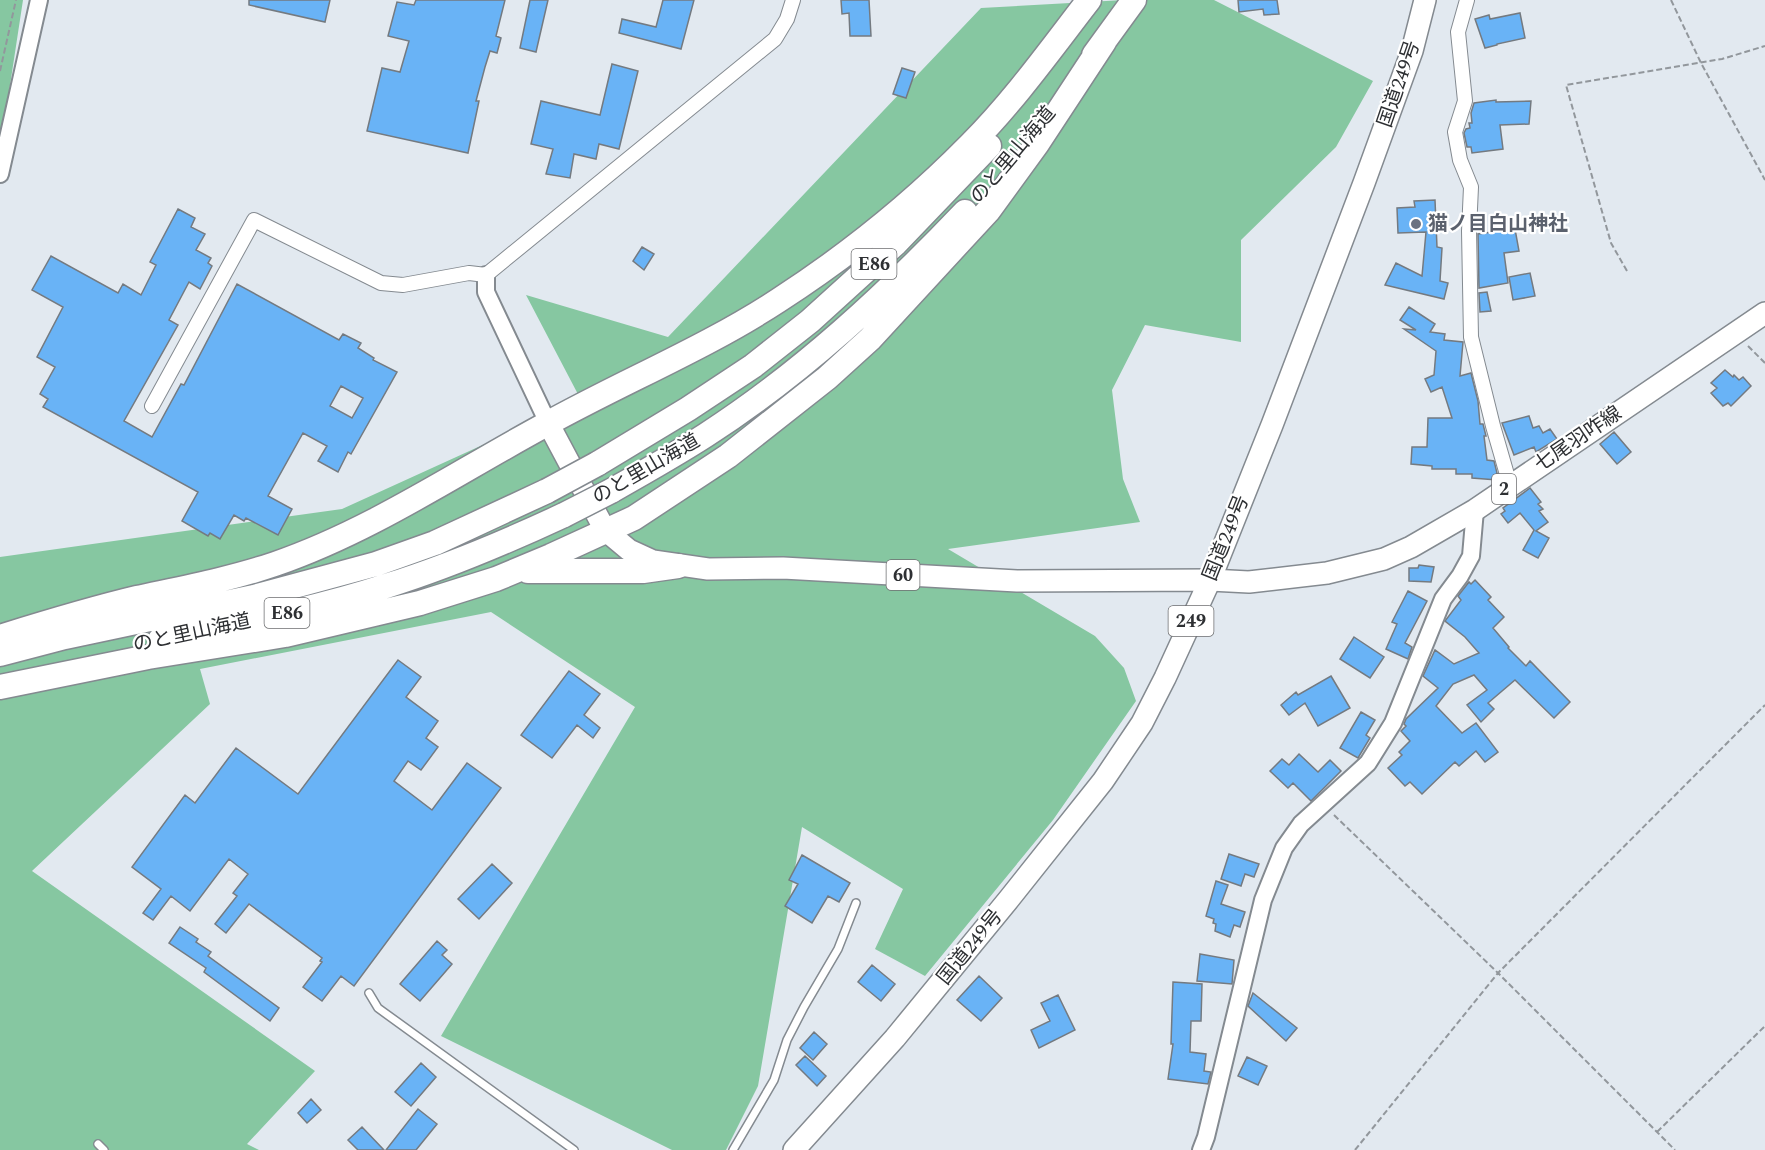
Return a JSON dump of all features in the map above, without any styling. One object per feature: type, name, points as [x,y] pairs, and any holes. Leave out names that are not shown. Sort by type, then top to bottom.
[{"type":"highway","points":[[0,636],[274,564],[344,537],[548,423],[778,301],[833,263],[909,202],[971,144],[1097,2]]},
{"type":"highway","name":"のと里山海道","points":[[0,654],[76,634],[254,597],[365,567],[435,543],[547,491],[597,464],[688,409],[753,366],[810,321],[865,272],[969,169],[1038,88],[1097,2]]},
{"type":"highway","name":"のと里山海道","points":[[0,678],[69,660],[315,606],[386,587],[489,549],[564,515],[611,491],[707,434],[829,343],[876,300],[987,189],[1056,104],[1130,6]]},
{"type":"highway","points":[[0,687],[148,657],[285,635],[420,603],[506,574],[634,518],[728,456],[827,378],[870,339],[989,210],[1037,144],[1104,42]]},
{"type":"highway","points":[[506,574],[534,570],[643,571],[678,566]]},
{"type":"main road","name":"国道249号","points":[[794,1150],[895,1038],[1103,781],[1142,723],[1210,580],[1364,183],[1412,51],[1425,0]]},
{"type":"main road","name":"七尾羽咋線","points":[[1210,580],[1249,582],[1327,573],[1383,559],[1411,547],[1475,510],[1765,313]]},
{"type":"main road","name":"60","points":[[548,423],[605,530],[629,550],[653,561],[708,569],[783,568],[1017,581],[1210,580]]},
{"type":"street","points":[[0,174],[39,0]]},
{"type":"street","points":[[152,406],[254,220],[381,283],[403,285],[469,273],[486,275],[775,39],[787,19],[793,0]]},
{"type":"street","points":[[1467,0],[1458,32],[1465,101],[1455,132],[1460,160],[1471,187],[1469,231],[1471,337],[1510,485]]},
{"type":"street","points":[[486,275],[486,292],[548,423]]},
{"type":"street","points":[[1201,1150],[1263,900],[1284,848],[1301,824],[1368,763],[1393,723],[1443,599],[1471,556],[1475,510]]},
{"type":"lane","points":[[733,1150],[774,1080],[787,1040],[838,949],[856,903]]},
{"type":"lane","points":[[369,993],[378,1008],[574,1150]]},
{"type":"lane","points":[[98,1144],[104,1150]]},
{"type":"path","points":[[0,71],[16,0]]},
{"type":"path","points":[[1671,0],[1701,63],[1765,180]]},
{"type":"path","points":[[1627,271],[1611,243],[1566,85],[1722,59],[1765,46]]},
{"type":"path","points":[[1736,333],[1765,363]]},
{"type":"path","points":[[1354,1150],[1498,973],[1765,705]]},
{"type":"path","points":[[1324,805],[1498,973],[1675,1150]]},
{"type":"path","points":[[1657,1132],[1765,1026]]},
{"type":"green space","points":[[0,0],[23,0],[0,151]]},
{"type":"green space","points":[[1124,0],[1214,0],[1373,81],[1336,147],[1241,240],[1241,342],[1145,325],[1112,390],[1123,479],[1140,522],[948,549],[1095,636],[1124,668],[1136,701],[1053,820],[925,976],[875,949],[903,889],[802,827],[758,1086],[726,1150],[672,1150],[441,1036],[635,707],[491,612],[200,669],[210,704],[32,871],[315,1071],[247,1144],[259,1150],[0,1150],[0,557],[342,509],[581,400],[526,295],[668,337],[981,8]]},
{"type":"building","points":[[249,0],[330,0],[325,22],[249,5]]},
{"type":"building","points":[[416,0],[505,0],[496,36],[501,38],[497,53],[490,51],[485,67],[476,101],[479,101],[468,153],[367,131],[382,68],[400,72],[409,41],[388,36],[397,2],[414,5]]},
{"type":"building","points":[[530,0],[548,0],[536,52],[520,48]]},
{"type":"building","points":[[663,0],[694,0],[681,49],[619,33],[622,19],[656,27]]},
{"type":"building","points":[[841,0],[869,0],[871,36],[850,36],[849,13],[842,14]]},
{"type":"building","points":[[1238,0],[1277,0],[1279,14],[1264,15],[1263,9],[1239,12]]},
{"type":"building","points":[[1520,13],[1525,38],[1485,48],[1475,19],[1489,15],[1490,19]]},
{"type":"building","points":[[612,64],[638,71],[619,149],[599,144],[596,159],[574,154],[570,178],[546,174],[553,149],[531,144],[541,101],[600,115]]},
{"type":"building","points":[[902,68],[915,72],[906,98],[893,94]]},
{"type":"building","points":[[1496,100],[1496,102],[1531,101],[1529,124],[1500,125],[1503,149],[1472,153],[1471,147],[1467,147],[1464,133],[1470,128],[1469,123],[1472,123],[1471,113],[1474,103]]},
{"type":"building","points":[[1435,200],[1437,247],[1442,248],[1440,281],[1448,283],[1444,299],[1385,285],[1396,263],[1422,276],[1426,232],[1398,233],[1397,208],[1415,207],[1414,201]]},
{"type":"building","points":[[178,209],[195,218],[191,227],[205,234],[196,250],[211,258],[208,263],[212,266],[200,289],[189,282],[169,320],[178,325],[124,421],[152,437],[181,384],[184,385],[237,284],[339,340],[343,334],[361,343],[358,348],[374,358],[373,360],[397,372],[351,454],[348,452],[338,472],[318,461],[327,446],[303,433],[268,496],[292,509],[278,535],[246,518],[244,521],[234,515],[220,539],[210,533],[208,536],[182,521],[198,492],[43,407],[48,399],[40,394],[55,367],[37,357],[63,307],[32,290],[51,256],[118,293],[123,284],[141,295],[156,265],[150,262]],"holes":[[[341,386],[363,398],[352,418],[330,406]]]},
{"type":"building","points":[[1513,218],[1519,251],[1504,253],[1508,283],[1479,288],[1478,234],[1492,232],[1491,220]]},
{"type":"building","points":[[642,247],[654,254],[644,270],[633,261]]},
{"type":"building","points":[[1530,273],[1535,296],[1513,300],[1509,277]]},
{"type":"building","points":[[1487,292],[1491,311],[1480,312],[1479,293]]},
{"type":"building","points":[[1409,307],[1435,324],[1430,332],[1445,334],[1444,340],[1463,342],[1460,376],[1471,373],[1478,401],[1480,424],[1483,424],[1486,436],[1484,436],[1487,460],[1494,461],[1497,480],[1472,478],[1472,474],[1456,474],[1456,469],[1432,469],[1432,466],[1411,464],[1412,447],[1427,447],[1428,418],[1452,418],[1442,387],[1431,392],[1425,379],[1434,375],[1436,351],[1404,329],[1416,330],[1400,320]]},
{"type":"building","points":[[1725,370],[1739,380],[1743,377],[1751,386],[1731,406],[1728,403],[1723,406],[1711,393],[1717,388],[1711,383]]},
{"type":"building","points":[[1529,416],[1533,428],[1539,426],[1543,433],[1550,429],[1557,439],[1536,452],[1534,447],[1514,455],[1502,423]]},
{"type":"building","points":[[1614,432],[1631,452],[1617,464],[1600,444]]},
{"type":"building","points":[[1530,488],[1541,502],[1538,504],[1543,509],[1539,511],[1548,522],[1536,531],[1549,538],[1538,558],[1523,550],[1534,530],[1520,513],[1508,523],[1501,514],[1505,511],[1503,508]]},
{"type":"building","points":[[1419,565],[1434,567],[1431,582],[1409,581],[1409,568],[1418,568]]},
{"type":"building","points":[[1475,580],[1491,597],[1488,600],[1504,617],[1493,628],[1508,648],[1526,666],[1530,661],[1570,702],[1554,718],[1515,680],[1488,703],[1494,709],[1481,722],[1467,705],[1487,690],[1474,675],[1453,684],[1436,706],[1462,733],[1476,723],[1498,752],[1485,762],[1476,751],[1459,766],[1455,762],[1422,794],[1410,782],[1405,786],[1388,768],[1402,755],[1399,752],[1410,741],[1401,731],[1406,726],[1404,724],[1406,719],[1438,688],[1423,676],[1435,650],[1454,664],[1479,653],[1465,637],[1445,621],[1461,600],[1458,596],[1469,582],[1471,584]]},
{"type":"building","points":[[1408,591],[1427,601],[1405,643],[1412,647],[1408,659],[1386,649],[1397,624],[1392,622]]},
{"type":"building","points":[[1354,637],[1384,657],[1370,678],[1340,659]]},
{"type":"building","points":[[398,660],[421,677],[406,697],[438,721],[426,738],[438,747],[421,770],[408,761],[394,781],[432,810],[467,763],[501,788],[354,986],[341,976],[322,1001],[303,987],[322,962],[320,961],[322,958],[249,904],[226,933],[215,924],[237,896],[233,893],[248,874],[229,859],[190,911],[171,896],[153,920],[143,913],[161,889],[132,867],[185,795],[195,803],[236,748],[298,794]]},
{"type":"building","points":[[569,671],[600,694],[584,715],[600,728],[593,738],[577,725],[552,758],[521,735]]},
{"type":"building","points":[[1331,676],[1350,708],[1318,726],[1305,703],[1289,715],[1281,705],[1296,692],[1298,695]]},
{"type":"building","points":[[1361,712],[1375,720],[1366,735],[1370,738],[1358,758],[1340,748]]},
{"type":"building","points":[[1299,754],[1318,772],[1330,760],[1341,771],[1311,801],[1293,783],[1288,788],[1270,771],[1282,759],[1289,765]]},
{"type":"building","points":[[1229,854],[1259,864],[1254,877],[1245,874],[1241,886],[1221,879]]},
{"type":"building","points":[[802,855],[850,883],[839,902],[828,896],[812,923],[785,906],[798,884],[789,880]]},
{"type":"building","points":[[492,864],[512,883],[479,919],[458,899]]},
{"type":"building","points":[[1216,881],[1228,885],[1221,904],[1245,912],[1240,927],[1234,925],[1230,937],[1215,931],[1214,919],[1206,916]]},
{"type":"building","points":[[180,927],[198,939],[196,942],[211,952],[208,956],[279,1008],[270,1021],[204,972],[206,968],[169,943]]},
{"type":"building","points":[[437,941],[447,950],[442,955],[452,964],[420,1001],[400,984]]},
{"type":"building","points":[[1200,954],[1234,960],[1232,984],[1197,981]]},
{"type":"building","points":[[872,965],[895,984],[881,1001],[858,982]]},
{"type":"building","points":[[979,976],[1002,998],[981,1021],[957,1000]]},
{"type":"building","points":[[1173,982],[1202,984],[1201,1021],[1191,1021],[1190,1052],[1206,1054],[1204,1071],[1211,1072],[1208,1084],[1168,1079],[1173,1044],[1171,1044]]},
{"type":"building","points":[[1253,993],[1297,1028],[1286,1041],[1248,1006]]},
{"type":"building","points":[[1058,995],[1075,1030],[1039,1048],[1031,1030],[1050,1021],[1041,1003]]},
{"type":"building","points":[[814,1032],[827,1044],[813,1060],[800,1048]]},
{"type":"building","points":[[805,1056],[826,1076],[817,1086],[796,1065]]},
{"type":"building","points":[[1247,1057],[1267,1066],[1258,1085],[1238,1076]]},
{"type":"building","points":[[421,1063],[436,1077],[411,1106],[395,1092]]},
{"type":"building","points":[[311,1099],[321,1110],[307,1123],[298,1113]]},
{"type":"building","points":[[418,1109],[437,1124],[416,1150],[386,1150]]},
{"type":"building","points":[[362,1127],[384,1150],[358,1150],[348,1140]]},
{"type":"place","name":"猫ノ目白山神社","points":[[1416,224]]}]
